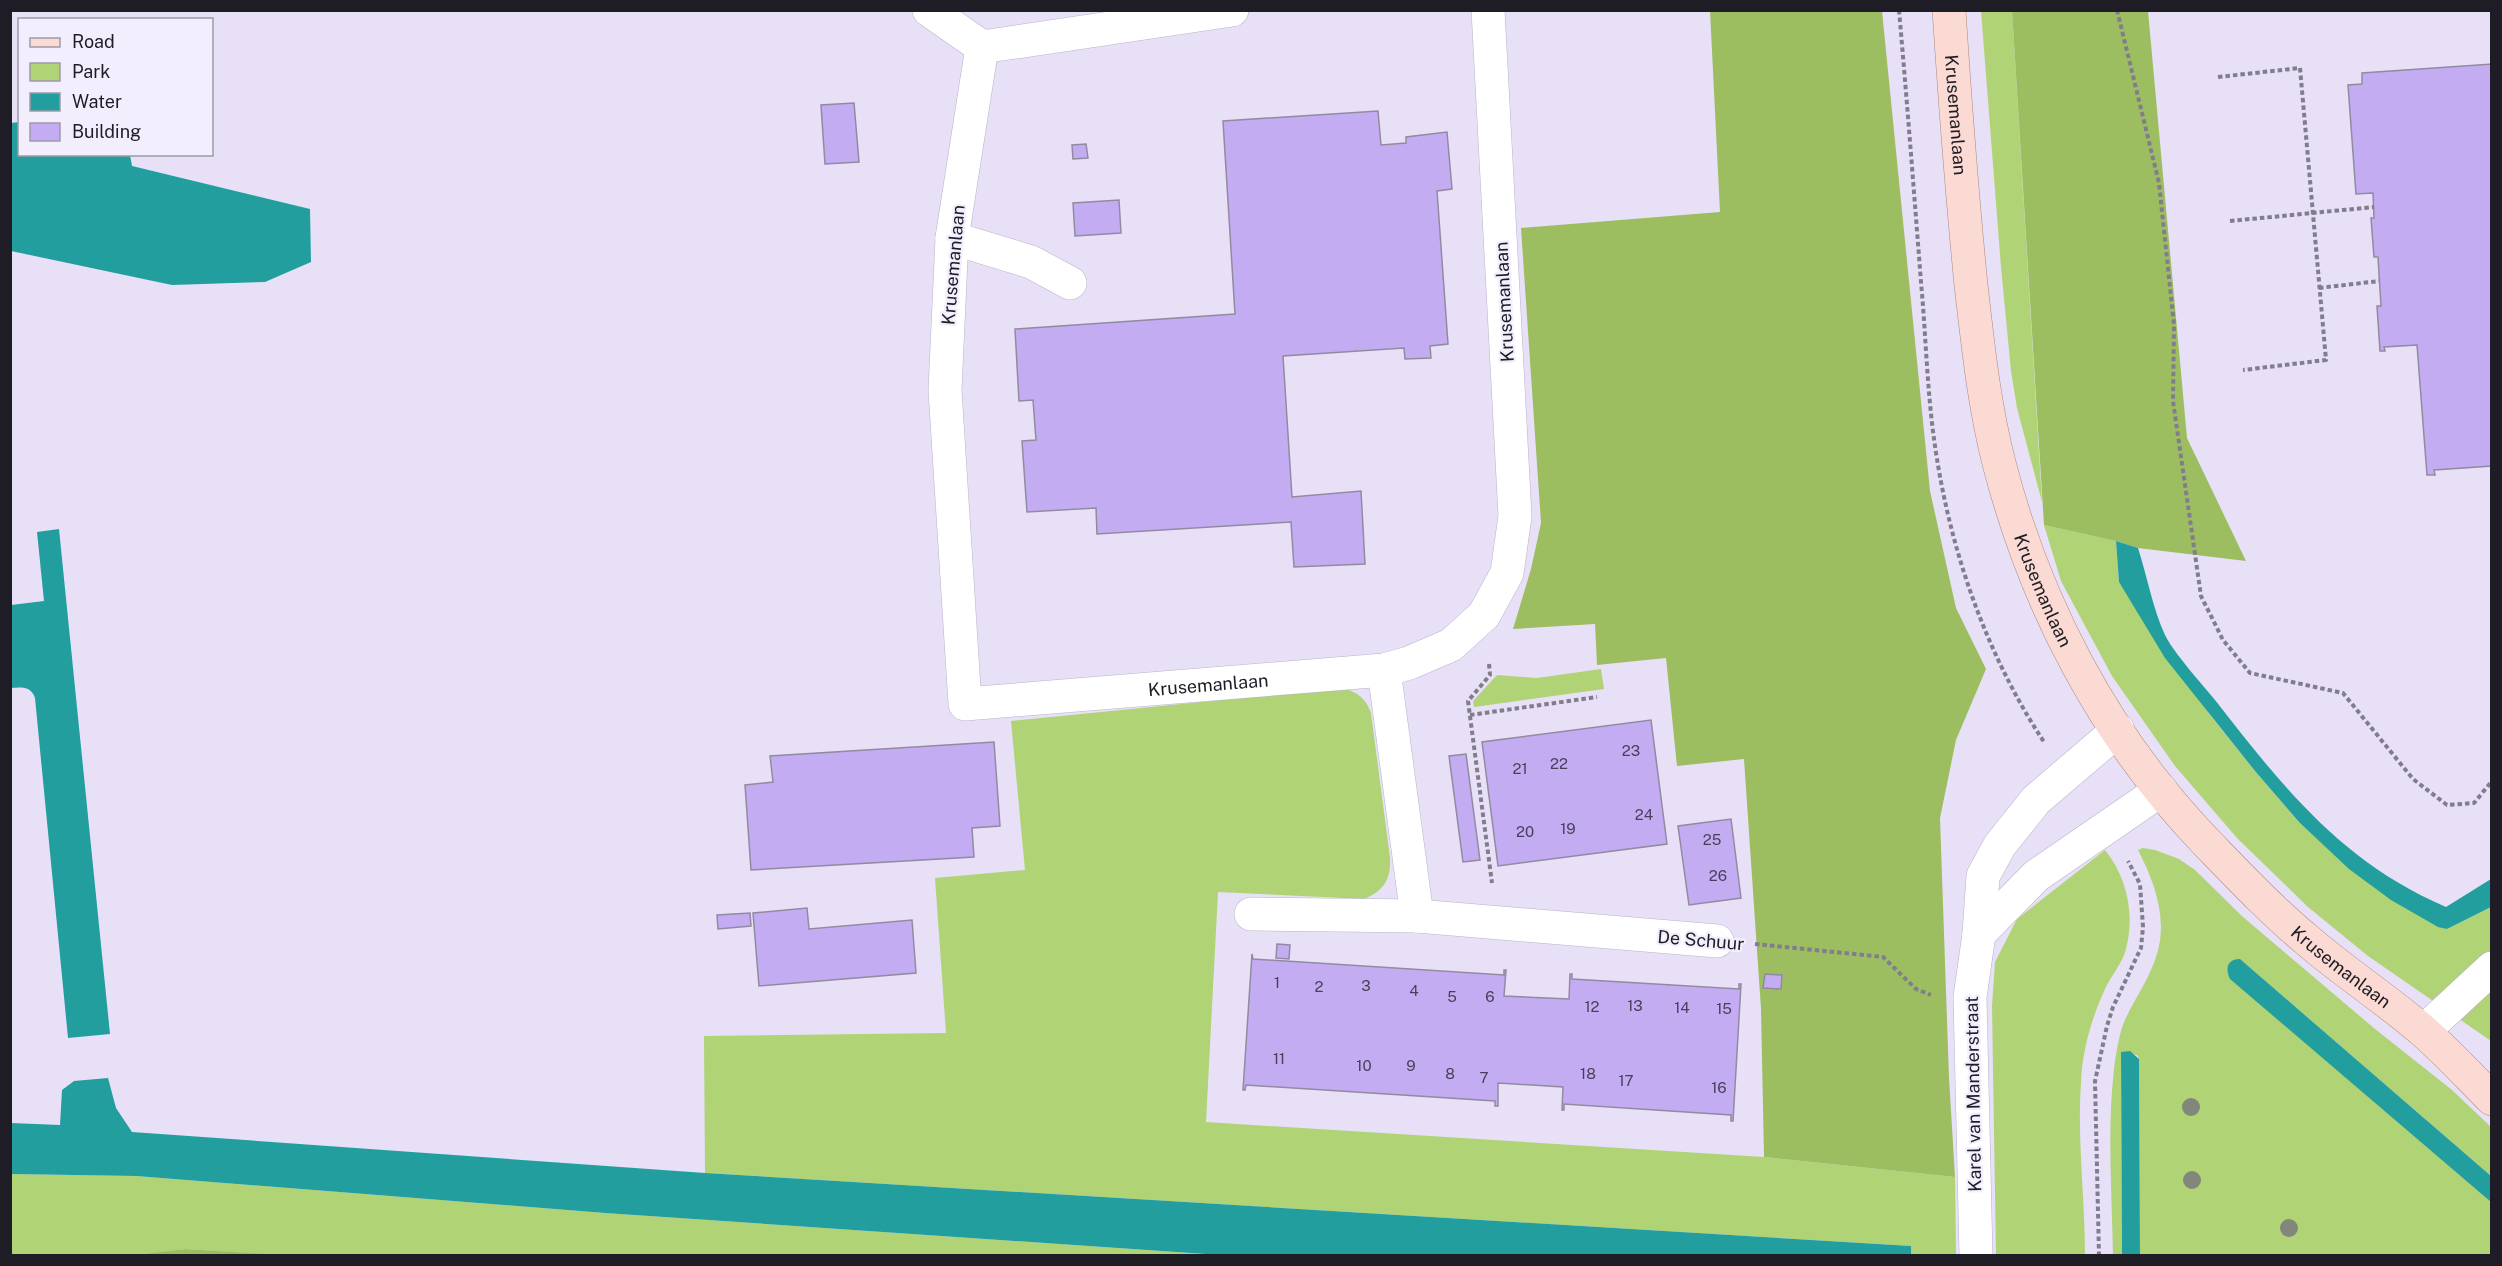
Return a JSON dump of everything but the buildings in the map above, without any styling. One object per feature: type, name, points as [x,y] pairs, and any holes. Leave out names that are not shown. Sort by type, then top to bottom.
[{"type":"main road","name":"Krusemanlaan","points":[[1949,10],[1966,238],[1985,394],[1998,461],[2021,538],[2044,598],[2085,678],[2118,730],[2161,790],[2204,840],[2306,940],[2424,1031],[2492,1099]]},
{"type":"main road","name":"Krusemanlaan","points":[[2424,1031],[2492,1068]]},
{"type":"street","points":[[929,10],[982,47],[1232,10]]},
{"type":"street","name":"Krusemanlaan","points":[[982,47],[952,238],[945,390],[965,704],[1384,670],[1409,663],[1451,645],[1485,615],[1507,573],[1515,516],[1488,10]]},
{"type":"street","points":[[952,238],[1031,262],[1070,283]]},
{"type":"street","points":[[1384,670],[1417,916]]},
{"type":"street","name":"Karel van Manderstraat","points":[[1976,1256],[1970,997],[1979,934],[1983,876],[2000,845],[2036,800],[2118,730]]},
{"type":"street","points":[[1979,934],[2036,876],[2161,790]]},
{"type":"street","name":"De Schuur","points":[[1251,914],[1417,916],[1717,941]]},
{"type":"street","points":[[2424,1031],[2492,968]]},
{"type":"path","points":[[2117,10],[2159,183],[2174,325],[2173,401],[2201,596],[2223,640],[2250,674],[2343,693],[2413,779],[2447,805],[2474,803],[2492,781]]},
{"type":"path","points":[[2218,77],[2300,68],[2326,360],[2243,370]]},
{"type":"path","points":[[2230,221],[2374,207]]},
{"type":"path","points":[[2319,288],[2379,281]]},
{"type":"path","points":[[1485,615],[1490,675],[1468,701],[1497,923]]},
{"type":"path","points":[[1470,715],[1598,697]]},
{"type":"path","points":[[2099,1256],[2095,1081],[2107,1026],[2113,1007],[2141,948],[2143,927],[2140,884],[2137,874],[2123,854]]},
{"type":"path","name":"De Schuur","points":[[1717,941],[1883,957],[1916,989],[1936,997],[1970,997]]},
{"type":"green space","points":[[1981,11],[2012,11],[2042,502],[2017,408],[2011,371]]},
{"type":"green space","points":[[2044,525],[2116,541],[2119,582],[2210,715],[2299,822],[2447,929],[2491,907],[2491,1041],[2368,956],[2308,907],[2237,838],[2175,766],[2112,676],[2061,581]]},
{"type":"green space","points":[[1601,669],[1604,689],[1474,707],[1473,701],[1497,675],[1537,678]]},
{"type":"green space","points":[[1343,688],[1361,697],[1371,713],[1390,858],[1389,872],[1381,888],[1364,899],[1218,892],[1206,1122],[1764,1157],[1955,1177],[1956,1255],[1911,1255],[1911,1246],[705,1173],[704,1036],[946,1033],[935,878],[1025,870],[1011,721]]},
{"type":"green space","points":[[2143,848],[2179,859],[2195,870],[2243,917],[2375,1029],[2452,1090],[2491,1127],[2491,1176],[2240,959],[2491,1202],[2491,1255],[2140,1255],[2139,1059],[2137,1055],[2121,1052],[2122,1255],[2113,1256],[2110,1139],[2116,1057],[2123,1025],[2157,954],[2161,927],[2158,900],[2138,850]]},
{"type":"green space","points":[[2105,850],[2124,884],[2130,923],[2124,954],[2100,1000],[2088,1034],[2083,1058],[2080,1125],[2085,1255],[1996,1255],[1992,1006],[1995,962],[2017,919]]},
{"type":"green space","points":[[10,1174],[136,1176],[605,1213],[1220,1255],[282,1256],[186,1249],[137,1256],[11,1255]]},
{"type":"shaded area","points":[[1710,11],[1882,11],[1930,491],[1956,608],[1986,669],[1956,740],[1940,818],[1949,1078],[1955,1177],[1764,1157],[1761,1009],[1744,759],[1677,766],[1666,658],[1597,665],[1595,624],[1513,629],[1531,569],[1541,523],[1521,228],[1720,212]]},
{"type":"shaded area","points":[[2012,11],[2148,11],[2187,438],[2246,561],[2138,548],[2044,525]]},
{"type":"shaded area","points":[[186,1249],[282,1255],[137,1255]]},
{"type":"water","points":[[18,122],[18,156],[130,156],[132,166],[310,209],[311,262],[265,282],[172,285],[11,251],[11,123]]},
{"type":"water","points":[[59,529],[110,1034],[68,1038],[35,698],[28,689],[10,688],[11,605],[44,601],[37,532]]},
{"type":"water","points":[[2116,541],[2138,548],[2157,614],[2174,650],[2265,763],[2317,819],[2375,868],[2409,889],[2446,907],[2491,879],[2491,907],[2447,929],[2438,927],[2391,900],[2349,869],[2299,822],[2255,771],[2165,658],[2119,582]]},
{"type":"water","points":[[2240,959],[2491,1176],[2491,1202],[2230,979],[2228,965]]},
{"type":"water","points":[[2130,1051],[2139,1059],[2140,1255],[2122,1255],[2121,1052]]},
{"type":"water","points":[[108,1078],[116,1108],[132,1132],[705,1173],[1911,1246],[1911,1255],[1220,1255],[605,1213],[136,1176],[11,1174],[11,1123],[60,1125],[62,1090],[74,1081]]}]
